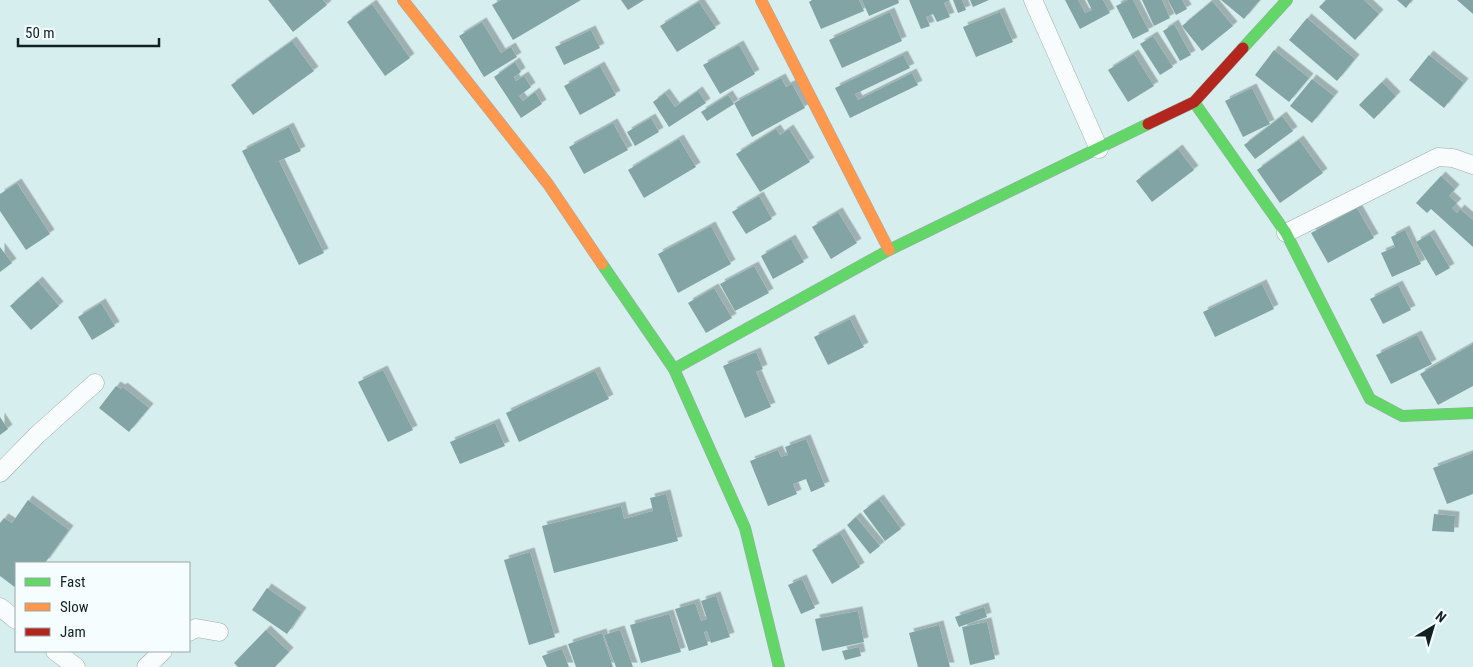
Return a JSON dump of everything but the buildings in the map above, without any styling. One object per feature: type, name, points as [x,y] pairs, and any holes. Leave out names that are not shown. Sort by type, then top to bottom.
[{"type":"street","points":[[403,0],[548,184],[674,369],[746,528],[779,667]]},
{"type":"street","points":[[762,0],[889,250]]},
{"type":"street","points":[[1033,0],[1099,149]]},
{"type":"street","points":[[674,369],[889,250],[1194,102],[1287,0]]},
{"type":"street","points":[[1194,102],[1286,233],[1370,399],[1402,416],[1473,413]]},
{"type":"street","points":[[1286,233],[1438,157],[1453,158],[1473,165]]},
{"type":"street","points":[[0,473],[37,435],[95,383]]},
{"type":"street","points":[[0,607],[15,619]]},
{"type":"street","points":[[190,631],[196,628],[219,632]]},
{"type":"street","points":[[56,652],[76,667]]},
{"type":"street","points":[[146,667],[162,652]]},
{"type":"traffic: fast","points":[[1243,48],[1287,0]]},
{"type":"traffic: fast","points":[[1194,102],[1286,233],[1370,399],[1402,416],[1473,413]]},
{"type":"traffic: fast","points":[[674,369],[889,250],[1148,124]]},
{"type":"traffic: fast","points":[[602,264],[674,369],[745,528],[779,667]]},
{"type":"traffic: slow","points":[[403,0],[548,184],[602,264]]},
{"type":"traffic: slow","points":[[761,0],[889,250]]},
{"type":"traffic: jam","points":[[1148,124],[1194,102],[1243,48]]}]
